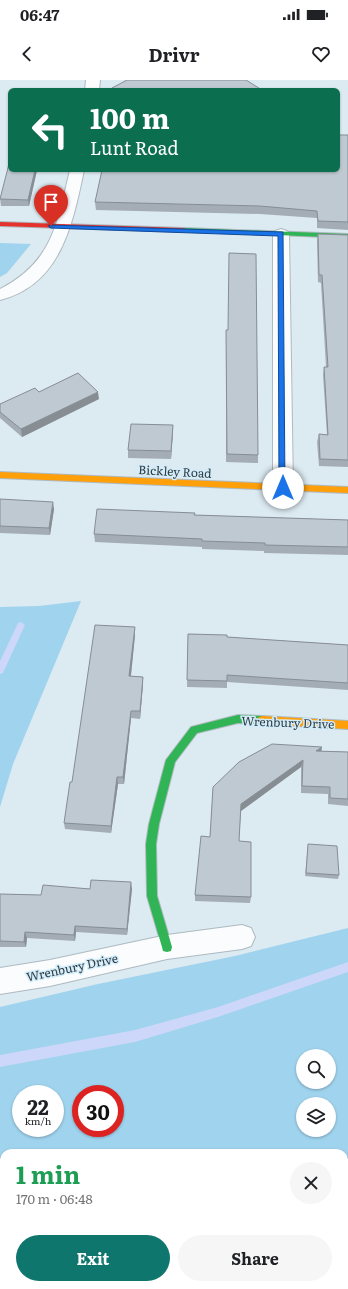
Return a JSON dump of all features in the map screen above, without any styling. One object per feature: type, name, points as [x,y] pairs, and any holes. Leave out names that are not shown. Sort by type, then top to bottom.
[{"type":"street","points":[[0,294],[12,290],[32,277],[45,265],[64,226],[77,172]]},
{"type":"street","points":[[0,224],[348,236]]},
{"type":"street","points":[[281,234],[283,488]]},
{"type":"street","name":"Bickley Road","points":[[0,475],[348,490]]},
{"type":"street","name":"Wrenbury Drive","points":[[167,947],[152,896],[151,844],[154,824],[171,760],[185,740],[194,730],[238,720],[348,725]]},
{"type":"street","name":"Wrenbury Drive","points":[[0,981],[50,973],[167,947],[242,937]]},
{"type":"shaded area","points":[[0,243],[31,244],[7,273],[0,277]]},
{"type":"shaded area","points":[[81,601],[13,764],[0,807],[0,607],[39,606]]},
{"type":"shaded area","points":[[348,928],[348,1149],[0,1149],[0,1007],[98,984],[235,956]]},
{"type":"building","points":[[127,80],[246,80],[259,88],[112,88]]},
{"type":"building","points":[[340,135],[348,135],[348,222],[318,221],[317,211],[260,206],[95,202],[102,172],[340,172]]},
{"type":"building","points":[[8,168],[8,172],[35,172],[28,200],[0,199]]},
{"type":"building","points":[[318,234],[348,235],[348,460],[320,459],[319,434],[328,435],[324,367],[328,367],[322,275],[319,275]]},
{"type":"building","points":[[229,253],[256,254],[258,455],[227,454],[226,330],[228,330]]},
{"type":"building","points":[[78,373],[98,392],[21,429],[0,412],[0,404],[35,388],[39,392]]},
{"type":"building","points":[[131,424],[173,425],[171,451],[128,450]]},
{"type":"building","points":[[0,499],[53,502],[49,528],[0,526]]},
{"type":"building","points":[[97,509],[195,513],[194,515],[348,520],[348,547],[265,545],[265,543],[202,541],[202,539],[94,534]]},
{"type":"building","points":[[95,625],[135,627],[129,676],[143,677],[140,711],[131,711],[123,777],[117,777],[111,826],[64,823],[70,782],[72,782]]},
{"type":"building","points":[[188,634],[227,635],[227,637],[348,645],[348,683],[227,675],[227,681],[187,680]]},
{"type":"building","points":[[272,744],[322,747],[316,751],[348,752],[348,799],[330,798],[330,787],[302,786],[303,760],[241,804],[239,841],[251,842],[251,897],[195,895],[201,836],[210,837],[213,787],[239,762]]},
{"type":"building","points":[[308,844],[337,846],[339,875],[306,873]]},
{"type":"building","points":[[91,880],[131,882],[127,929],[75,926],[74,935],[25,932],[24,942],[0,941],[0,894],[41,895],[43,885],[90,889]]},
{"type":"waterway","points":[[0,670],[21,625]]},
{"type":"waterway","points":[[0,1061],[135,1036],[218,1012],[348,967]]},
{"type":"traffic: fast","points":[[184,230],[348,236]]},
{"type":"traffic: fast","points":[[167,947],[152,896],[151,844],[154,824],[171,760],[194,730],[238,719],[262,720]]},
{"type":"traffic: slow","points":[[0,475],[348,490]]},
{"type":"traffic: slow","points":[[262,720],[348,725]]},
{"type":"traffic: jam","points":[[0,224],[184,230]]},
{"type":"route","points":[[51,226],[281,234],[283,488]]}]
